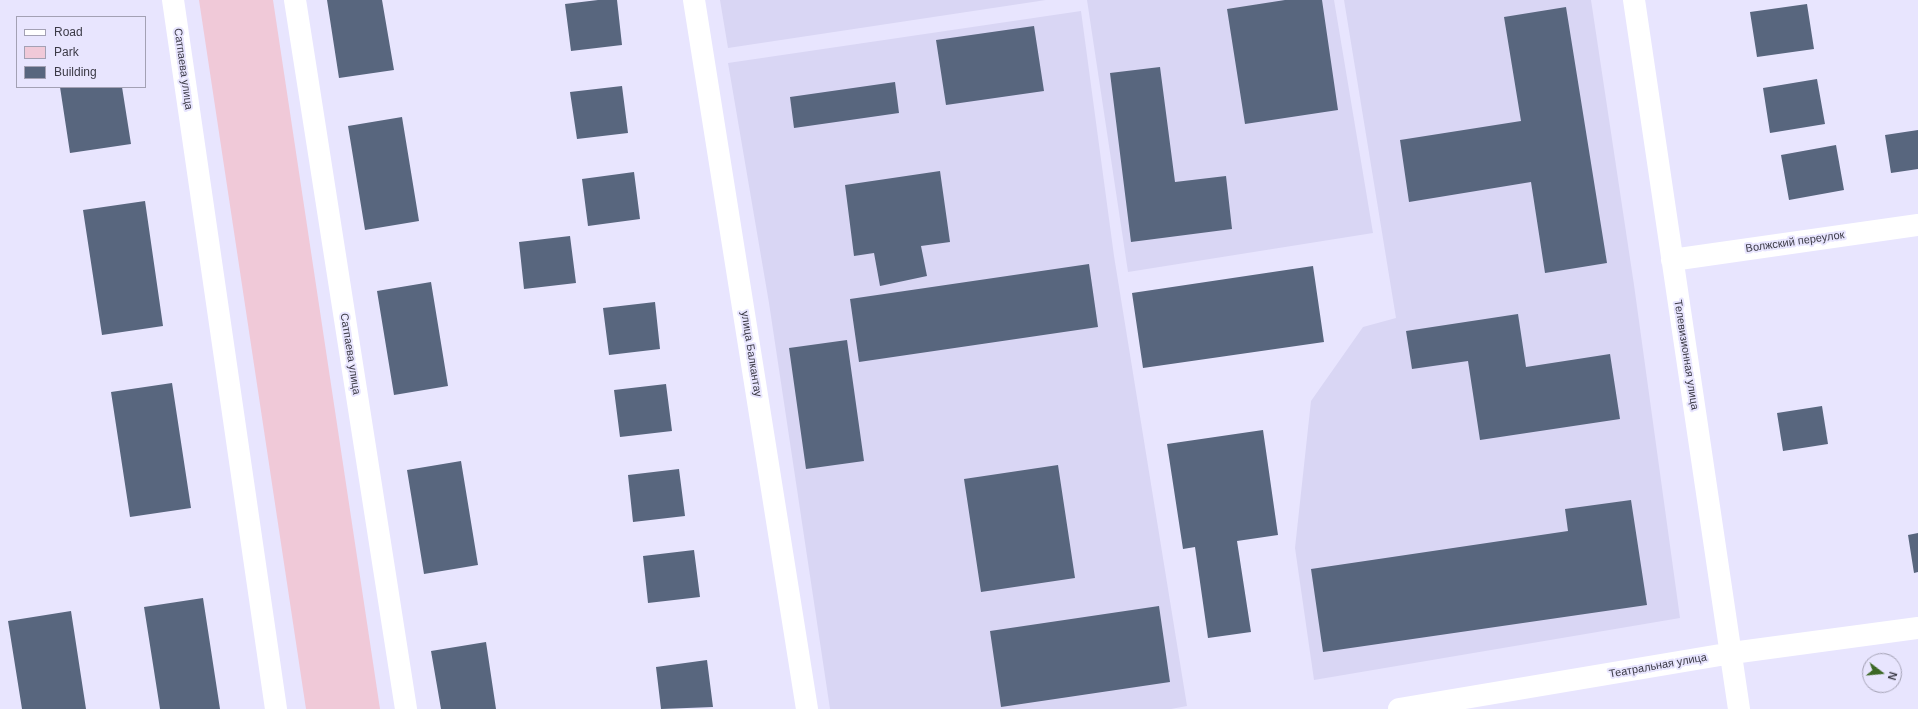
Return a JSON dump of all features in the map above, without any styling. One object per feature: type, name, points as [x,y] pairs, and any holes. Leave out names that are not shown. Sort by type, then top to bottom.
[{"type":"street","name":"Сатпаева улица","points":[[173,0],[276,709]]},
{"type":"street","name":"Сатпаева улица","points":[[295,0],[406,709]]},
{"type":"street","name":"улица Балкантау","points":[[694,0],[807,709]]},
{"type":"street","name":"Телевизионная улица","points":[[1634,0],[1732,653],[1738,709]]},
{"type":"street","name":"Волжский переулок","points":[[1672,260],[1918,225]]},
{"type":"street","name":"Театральная улица","points":[[1399,709],[1732,653],[1918,628]]},
{"type":"shaded area","points":[[720,0],[1046,0],[728,48]]},
{"type":"shaded area","points":[[1087,0],[1334,0],[1373,233],[1128,272]]},
{"type":"shaded area","points":[[1344,0],[1591,0],[1634,285],[1680,618],[1314,680],[1295,548],[1311,401],[1363,327],[1396,318]]},
{"type":"shaded area","points":[[1081,11],[1114,256],[1187,706],[1171,709],[830,709],[769,303],[728,63]]},
{"type":"green space","points":[[199,0],[273,0],[380,709],[306,709]]},
{"type":"building","points":[[327,0],[382,0],[394,70],[339,78]]},
{"type":"building","points":[[598,0],[617,0],[622,45],[571,51],[565,4]]},
{"type":"building","points":[[1285,0],[1322,0],[1338,110],[1245,124],[1227,9]]},
{"type":"building","points":[[1807,4],[1814,49],[1757,57],[1750,12]]},
{"type":"building","points":[[1566,7],[1607,263],[1545,273],[1531,182],[1409,202],[1400,140],[1521,121],[1504,17]]},
{"type":"building","points":[[1034,26],[1044,91],[946,105],[936,40]]},
{"type":"building","points":[[1160,67],[1175,182],[1226,176],[1232,229],[1131,242],[1110,73]]},
{"type":"building","points":[[1817,79],[1825,124],[1770,133],[1763,88]]},
{"type":"building","points":[[895,82],[899,113],[794,128],[790,97]]},
{"type":"building","points":[[622,86],[628,133],[577,139],[570,92]]},
{"type":"building","points":[[60,88],[122,88],[131,144],[70,153]]},
{"type":"building","points":[[402,117],[419,221],[365,230],[348,126]]},
{"type":"building","points":[[1918,130],[1918,169],[1891,173],[1885,135]]},
{"type":"building","points":[[1836,145],[1844,190],[1789,200],[1781,155]]},
{"type":"building","points":[[940,171],[950,242],[921,246],[927,276],[880,286],[874,253],[854,256],[845,185]]},
{"type":"building","points":[[634,172],[640,219],[588,226],[582,179]]},
{"type":"building","points":[[145,201],[163,326],[102,335],[83,210]]},
{"type":"building","points":[[570,236],[576,283],[524,289],[519,242]]},
{"type":"building","points":[[1089,264],[1098,327],[859,362],[850,299]]},
{"type":"building","points":[[1313,266],[1324,342],[1143,368],[1132,293]]},
{"type":"building","points":[[431,282],[448,386],[394,395],[377,291]]},
{"type":"building","points":[[655,302],[660,349],[609,355],[603,308]]},
{"type":"building","points":[[1518,314],[1526,367],[1610,354],[1620,419],[1480,440],[1468,361],[1412,369],[1406,331]]},
{"type":"building","points":[[847,340],[864,461],[806,469],[789,348]]},
{"type":"building","points":[[172,383],[191,508],[130,517],[111,392]]},
{"type":"building","points":[[666,384],[672,431],[620,437],[614,390]]},
{"type":"building","points":[[1822,406],[1828,444],[1783,451],[1777,413]]},
{"type":"building","points":[[1263,430],[1278,535],[1237,541],[1251,632],[1208,638],[1195,547],[1183,549],[1167,444]]},
{"type":"building","points":[[461,461],[478,565],[424,574],[407,470]]},
{"type":"building","points":[[1058,465],[1075,578],[981,592],[964,479]]},
{"type":"building","points":[[679,469],[685,516],[633,522],[628,475]]},
{"type":"building","points":[[1631,500],[1647,605],[1323,652],[1311,569],[1568,531],[1565,509]]},
{"type":"building","points":[[1918,533],[1918,572],[1914,573],[1908,535]]},
{"type":"building","points":[[694,550],[700,597],[648,603],[643,556]]},
{"type":"building","points":[[203,598],[220,709],[160,709],[144,607]]},
{"type":"building","points":[[1159,606],[1170,682],[1001,707],[990,631]]},
{"type":"building","points":[[71,611],[86,709],[22,709],[8,621]]},
{"type":"building","points":[[486,642],[496,709],[441,709],[431,651]]},
{"type":"building","points":[[707,660],[713,707],[661,709],[656,667]]}]
